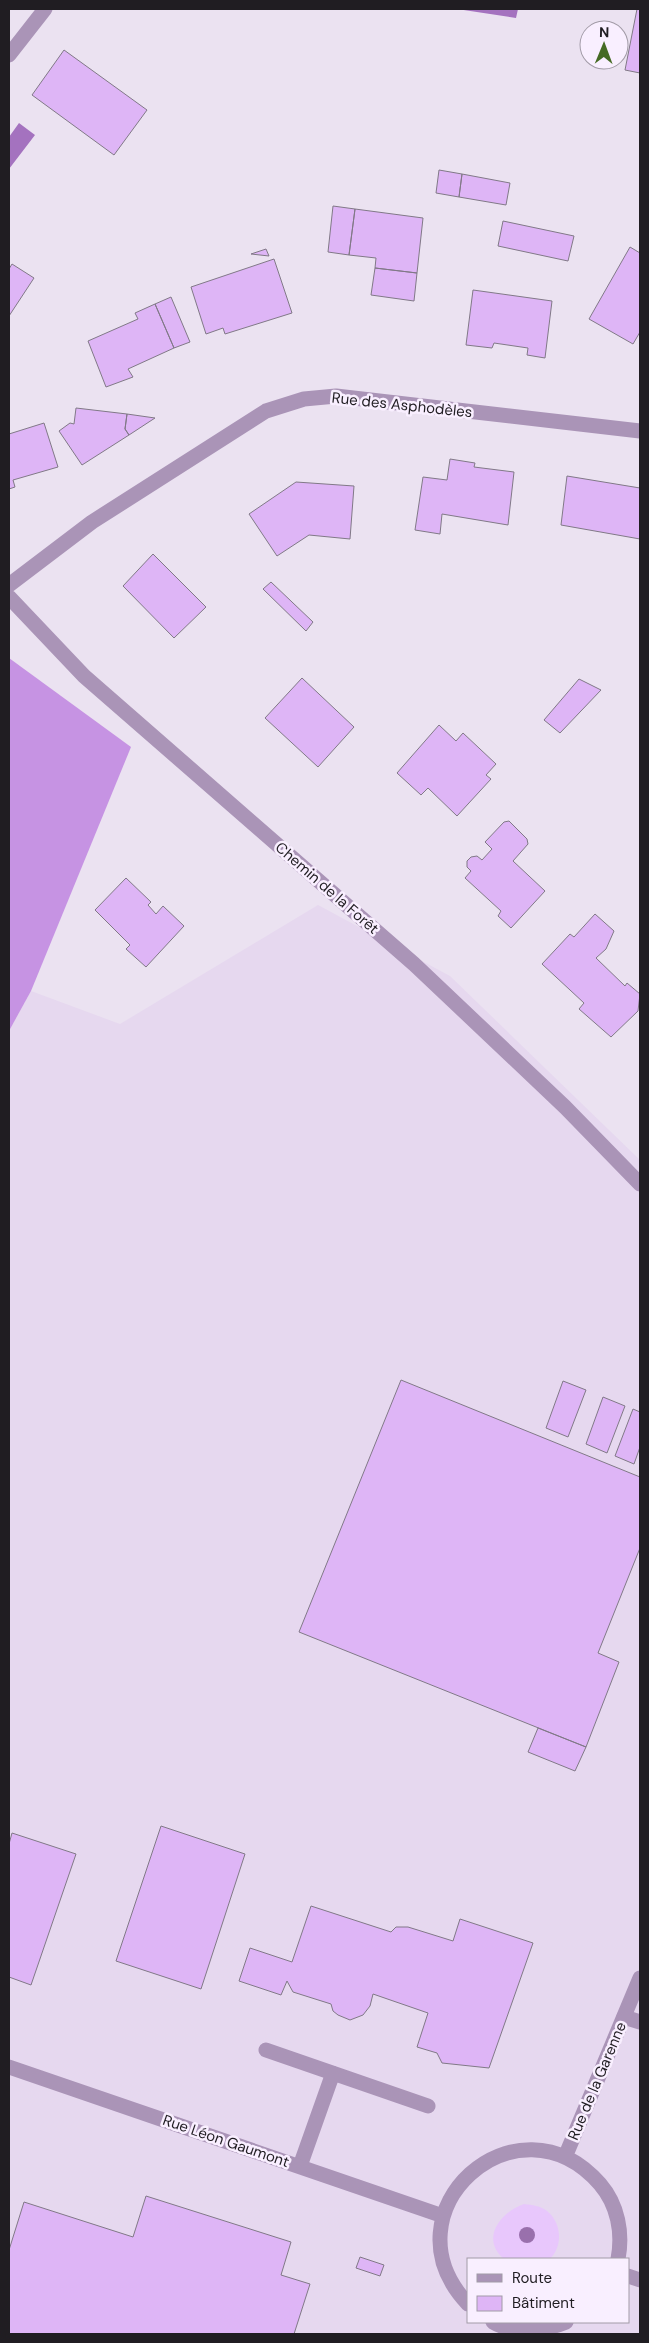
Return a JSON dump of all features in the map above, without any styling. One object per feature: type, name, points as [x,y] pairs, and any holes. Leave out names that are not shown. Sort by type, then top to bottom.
[{"type":"street","points":[[9,55],[45,9]]},
{"type":"street","name":"Rue des Asphodèles","points":[[9,585],[92,522],[266,411],[304,399],[336,396],[640,431]]},
{"type":"street","name":"Chemin de la Forêt","points":[[9,597],[84,676],[414,964],[565,1108],[640,1184]]},
{"type":"street","name":"Rue de la Garenne","points":[[565,2157],[640,1978]]},
{"type":"street","points":[[624,2017],[640,2022]]},
{"type":"street","points":[[266,2050],[428,2106]]},
{"type":"street","name":"Rue Léon Gaumont","points":[[9,2067],[443,2216]]},
{"type":"street","points":[[300,2166],[333,2073]]},
{"type":"street","points":[[467,2303],[455,2291],[444,2267],[440,2241],[443,2216],[456,2188],[478,2166],[505,2153],[535,2150],[565,2157],[589,2171],[607,2192],[618,2218],[620,2246],[618,2258]]},
{"type":"street","points":[[493,2327],[524,2330],[552,2327],[563,2323]]},
{"type":"shaded area","points":[[457,9],[518,9],[516,18]]},
{"type":"shaded area","points":[[19,123],[35,135],[9,169],[9,137]]},
{"type":"shaded area","points":[[9,658],[131,747],[31,991],[9,1031]]},
{"type":"shaded area","points":[[318,905],[450,976],[640,1160],[640,2334],[9,2334],[9,1031],[31,991],[120,1024]]},
{"type":"shaded area","points":[[524,2204],[536,2206],[545,2209],[552,2216],[558,2228],[559,2241],[551,2258],[503,2258],[497,2251],[493,2235],[496,2227],[507,2213]]},
{"type":"building","points":[[637,9],[640,9],[640,73],[625,70],[629,70],[629,50]]},
{"type":"building","points":[[64,50],[147,110],[114,155],[32,95]]},
{"type":"building","points":[[439,170],[462,174],[459,197],[436,193]]},
{"type":"building","points":[[462,174],[510,183],[506,205],[459,197]]},
{"type":"building","points":[[333,206],[355,209],[349,255],[328,252]]},
{"type":"building","points":[[355,209],[423,218],[417,273],[375,268],[376,258],[349,255]]},
{"type":"building","points":[[503,221],[574,236],[568,261],[498,246]]},
{"type":"building","points":[[630,247],[640,253],[640,332],[633,344],[589,319]]},
{"type":"building","points":[[266,249],[269,256],[251,254]]},
{"type":"building","points":[[274,259],[292,313],[225,334],[223,328],[206,334],[191,287]]},
{"type":"building","points":[[12,264],[34,278],[9,316],[9,269]]},
{"type":"building","points":[[375,268],[417,273],[414,301],[371,295]]},
{"type":"building","points":[[473,290],[552,301],[545,358],[527,355],[528,348],[494,343],[492,348],[466,345]]},
{"type":"building","points":[[171,297],[190,342],[174,348],[155,304]]},
{"type":"building","points":[[155,304],[174,348],[128,369],[133,377],[106,387],[88,341],[138,319],[135,313]]},
{"type":"building","points":[[76,408],[127,414],[125,429],[129,435],[82,465],[59,431],[70,423],[74,424]]},
{"type":"building","points":[[127,414],[155,418],[129,435],[125,429]]},
{"type":"building","points":[[44,423],[58,467],[13,480],[15,487],[9,489],[9,434]]},
{"type":"building","points":[[450,459],[475,463],[474,467],[514,472],[508,525],[442,514],[440,534],[415,530],[423,477],[447,480]]},
{"type":"building","points":[[567,476],[640,488],[640,539],[561,525]]},
{"type":"building","points":[[296,482],[354,486],[350,539],[309,535],[277,556],[249,514]]},
{"type":"building","points":[[153,554],[206,607],[174,638],[123,586]]},
{"type":"building","points":[[271,582],[313,622],[306,631],[263,589]]},
{"type":"building","points":[[302,678],[354,727],[318,767],[265,718]]},
{"type":"building","points":[[579,679],[601,690],[560,733],[544,720]]},
{"type":"building","points":[[439,725],[456,741],[463,733],[496,764],[486,775],[491,779],[457,816],[428,788],[421,795],[397,773]]},
{"type":"building","points":[[509,821],[527,839],[528,844],[513,861],[545,891],[511,928],[498,916],[501,911],[465,878],[471,871],[467,867],[467,861],[471,857],[477,856],[482,860],[492,849],[485,842],[504,822]]},
{"type":"building","points":[[126,878],[151,902],[148,905],[156,914],[163,906],[184,926],[146,967],[126,949],[130,945],[95,910]]},
{"type":"building","points":[[595,914],[614,931],[606,949],[596,958],[625,986],[627,983],[640,994],[638,1011],[611,1037],[579,1009],[584,1003],[542,964],[570,934],[574,937]]},
{"type":"building","points":[[401,1380],[640,1477],[640,1548],[598,1653],[619,1662],[586,1747],[299,1632]]},
{"type":"building","points":[[563,1381],[586,1390],[568,1437],[546,1428]]},
{"type":"building","points":[[603,1397],[625,1406],[607,1453],[586,1444]]},
{"type":"building","points":[[633,1409],[640,1412],[640,1447],[634,1464],[615,1456]]},
{"type":"building","points":[[538,1728],[586,1747],[575,1771],[528,1752]]},
{"type":"building","points":[[161,1826],[245,1854],[201,1989],[116,1961]]},
{"type":"building","points":[[12,1833],[76,1854],[31,1985],[9,1977],[9,1844]]},
{"type":"building","points":[[311,1906],[391,1932],[396,1927],[408,1927],[453,1941],[460,1919],[533,1943],[489,2068],[442,2063],[437,2053],[417,2047],[428,2013],[373,1994],[370,2006],[363,2015],[350,2020],[333,2011],[331,2004],[293,1992],[287,1981],[281,1995],[239,1981],[250,1948],[292,1962]]},
{"type":"building","points":[[146,2196],[291,2242],[281,2275],[310,2284],[294,2334],[9,2334],[9,2250],[24,2202],[133,2237]]},
{"type":"building","points":[[360,2257],[384,2265],[380,2276],[356,2268]]}]
